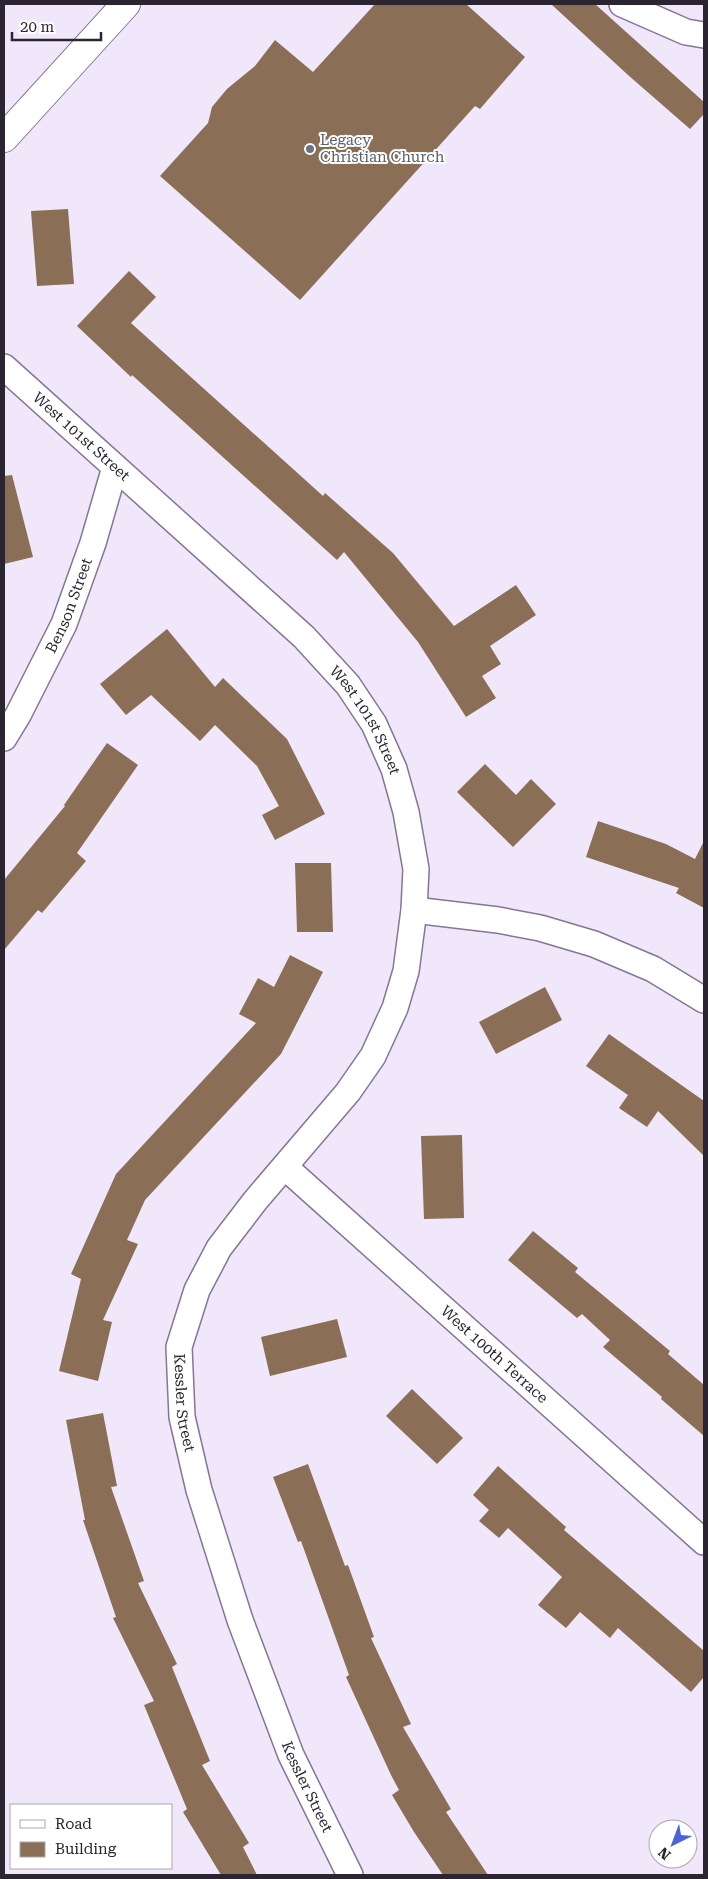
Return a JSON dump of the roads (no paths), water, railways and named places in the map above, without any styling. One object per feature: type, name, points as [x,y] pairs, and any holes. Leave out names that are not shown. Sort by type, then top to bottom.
[{"type":"main road","points":[[4,138],[126,4]]},
{"type":"street","points":[[622,4],[686,32],[704,35]]},
{"type":"street","name":"West 101st Street","points":[[4,367],[304,637],[348,684],[374,724],[394,769],[406,812],[416,869],[414,910]]},
{"type":"street","name":"Benson Street","points":[[4,738],[18,715],[64,624],[93,543],[115,467]]},
{"type":"street","points":[[414,910],[498,920],[540,928],[585,941],[652,968],[704,1000]]},
{"type":"street","name":"Kessler Street","points":[[350,1875],[291,1755],[240,1620],[199,1490],[182,1417],[179,1347],[197,1290],[220,1248],[256,1201],[348,1092],[373,1056],[395,1008],[406,972],[414,910]]},
{"type":"street","name":"West 100th Terrace","points":[[285,1167],[704,1542]]},
{"type":"place","name":"Legacy Christian Church","points":[[310,149]]}]
